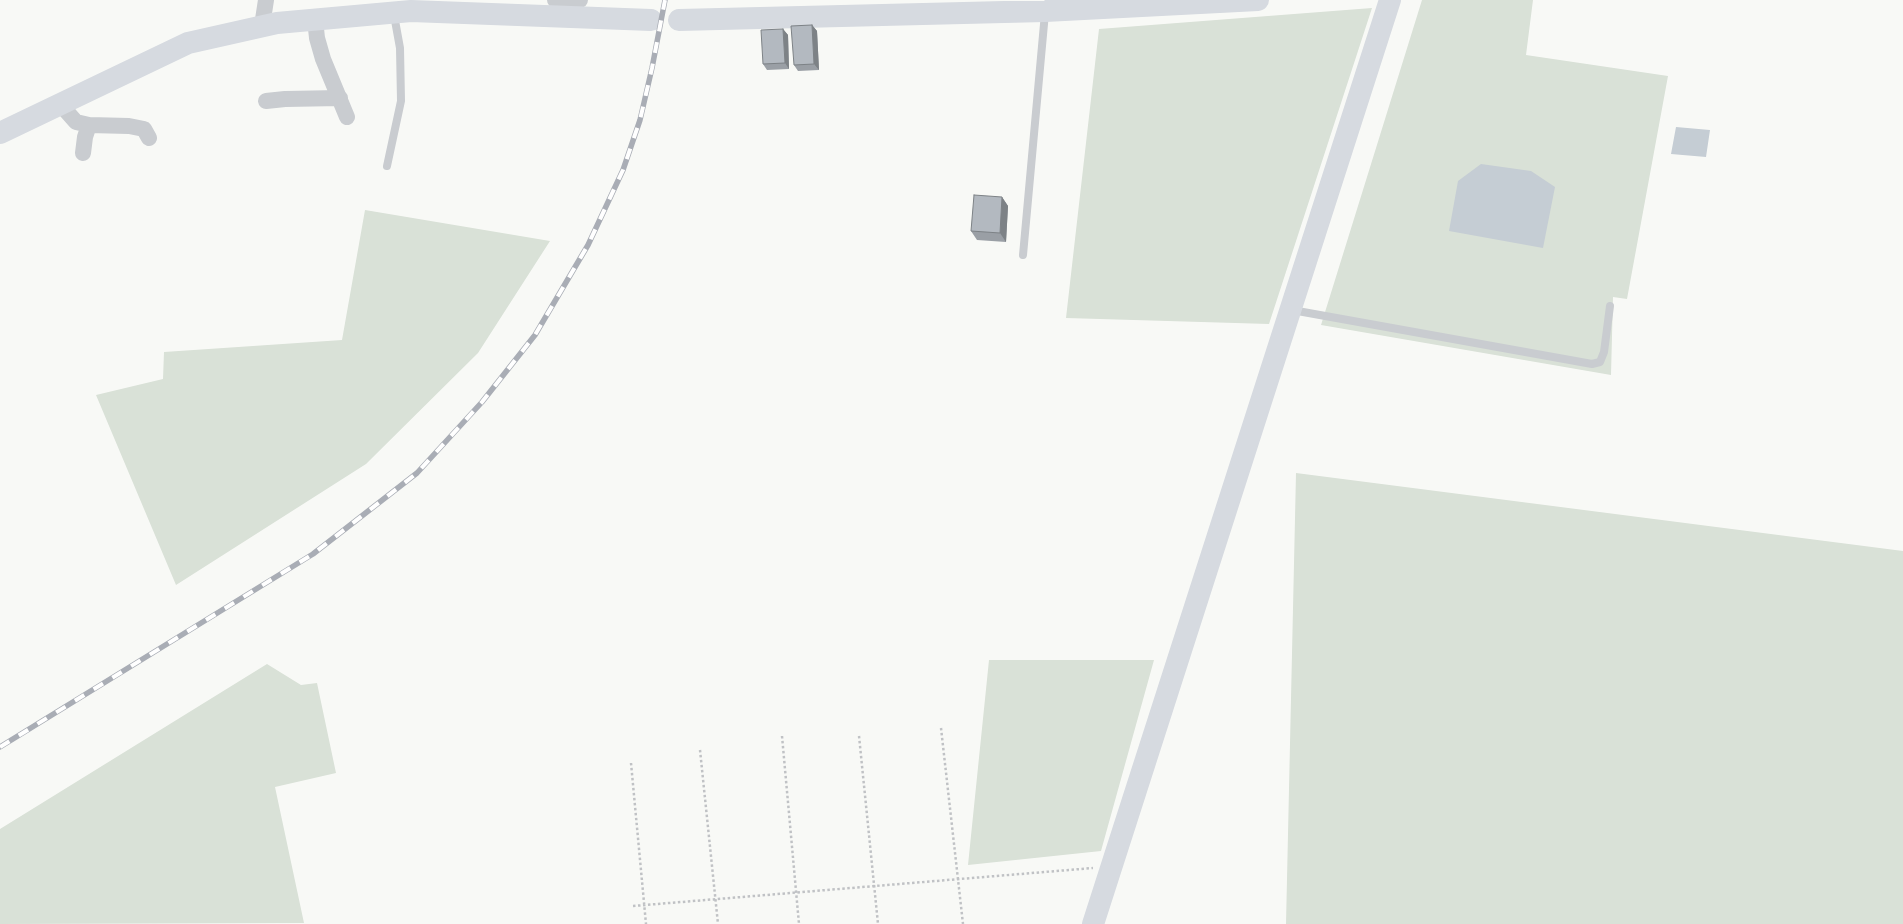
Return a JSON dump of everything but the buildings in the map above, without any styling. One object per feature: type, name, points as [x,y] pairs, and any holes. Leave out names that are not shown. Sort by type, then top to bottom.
[{"type":"street","points":[[262,26],[266,0]]},
{"type":"street","points":[[555,0],[580,0]]},
{"type":"street","points":[[679,20],[953,10],[1045,11],[1258,0]]},
{"type":"street","points":[[1093,924],[1390,0]]},
{"type":"street","points":[[0,133],[188,43],[277,22],[315,20],[367,8],[394,13],[436,6],[651,20]]},
{"type":"street","points":[[315,20],[322,59],[347,117]]},
{"type":"street","points":[[266,101],[340,98]]},
{"type":"street","points":[[60,105],[76,122],[89,125],[129,126],[144,129],[149,138]]},
{"type":"street","points":[[84,153],[85,137],[89,125]]},
{"type":"lane","points":[[1023,255],[1045,11]]},
{"type":"lane","points":[[387,166],[401,101],[400,48],[394,13]]},
{"type":"lane","points":[[1290,310],[1592,364],[1600,362],[1604,352],[1610,306]]},
{"type":"path","points":[[941,728],[963,924]]},
{"type":"path","points":[[782,736],[799,924]]},
{"type":"path","points":[[858,736],[878,924]]},
{"type":"path","points":[[700,750],[718,924]]},
{"type":"path","points":[[631,763],[646,924]]},
{"type":"path","points":[[633,906],[1112,866]]},
{"type":"shaded area","points":[[1422,0],[1533,0],[1526,55],[1668,76],[1627,299],[1613,297],[1611,375],[1321,325]]},
{"type":"shaded area","points":[[1372,8],[1269,324],[1066,318],[1099,29]]},
{"type":"shaded area","points":[[1676,127],[1710,130],[1706,157],[1671,154]]},
{"type":"shaded area","points":[[1481,164],[1531,171],[1555,187],[1543,248],[1449,231],[1458,181]]},
{"type":"shaded area","points":[[365,210],[550,241],[478,353],[366,464],[176,585],[96,395],[163,379],[164,352],[342,340]]},
{"type":"shaded area","points":[[1296,473],[1903,551],[1903,924],[1286,924]]},
{"type":"shaded area","points":[[989,660],[1154,660],[1101,851],[968,865]]},
{"type":"shaded area","points":[[267,664],[301,685],[317,683],[336,773],[275,787],[304,923],[0,924],[0,829]]},
{"type":"railway","points":[[0,747],[313,554],[417,473],[482,402],[535,335],[588,245],[623,170],[640,120],[665,0]]}]
